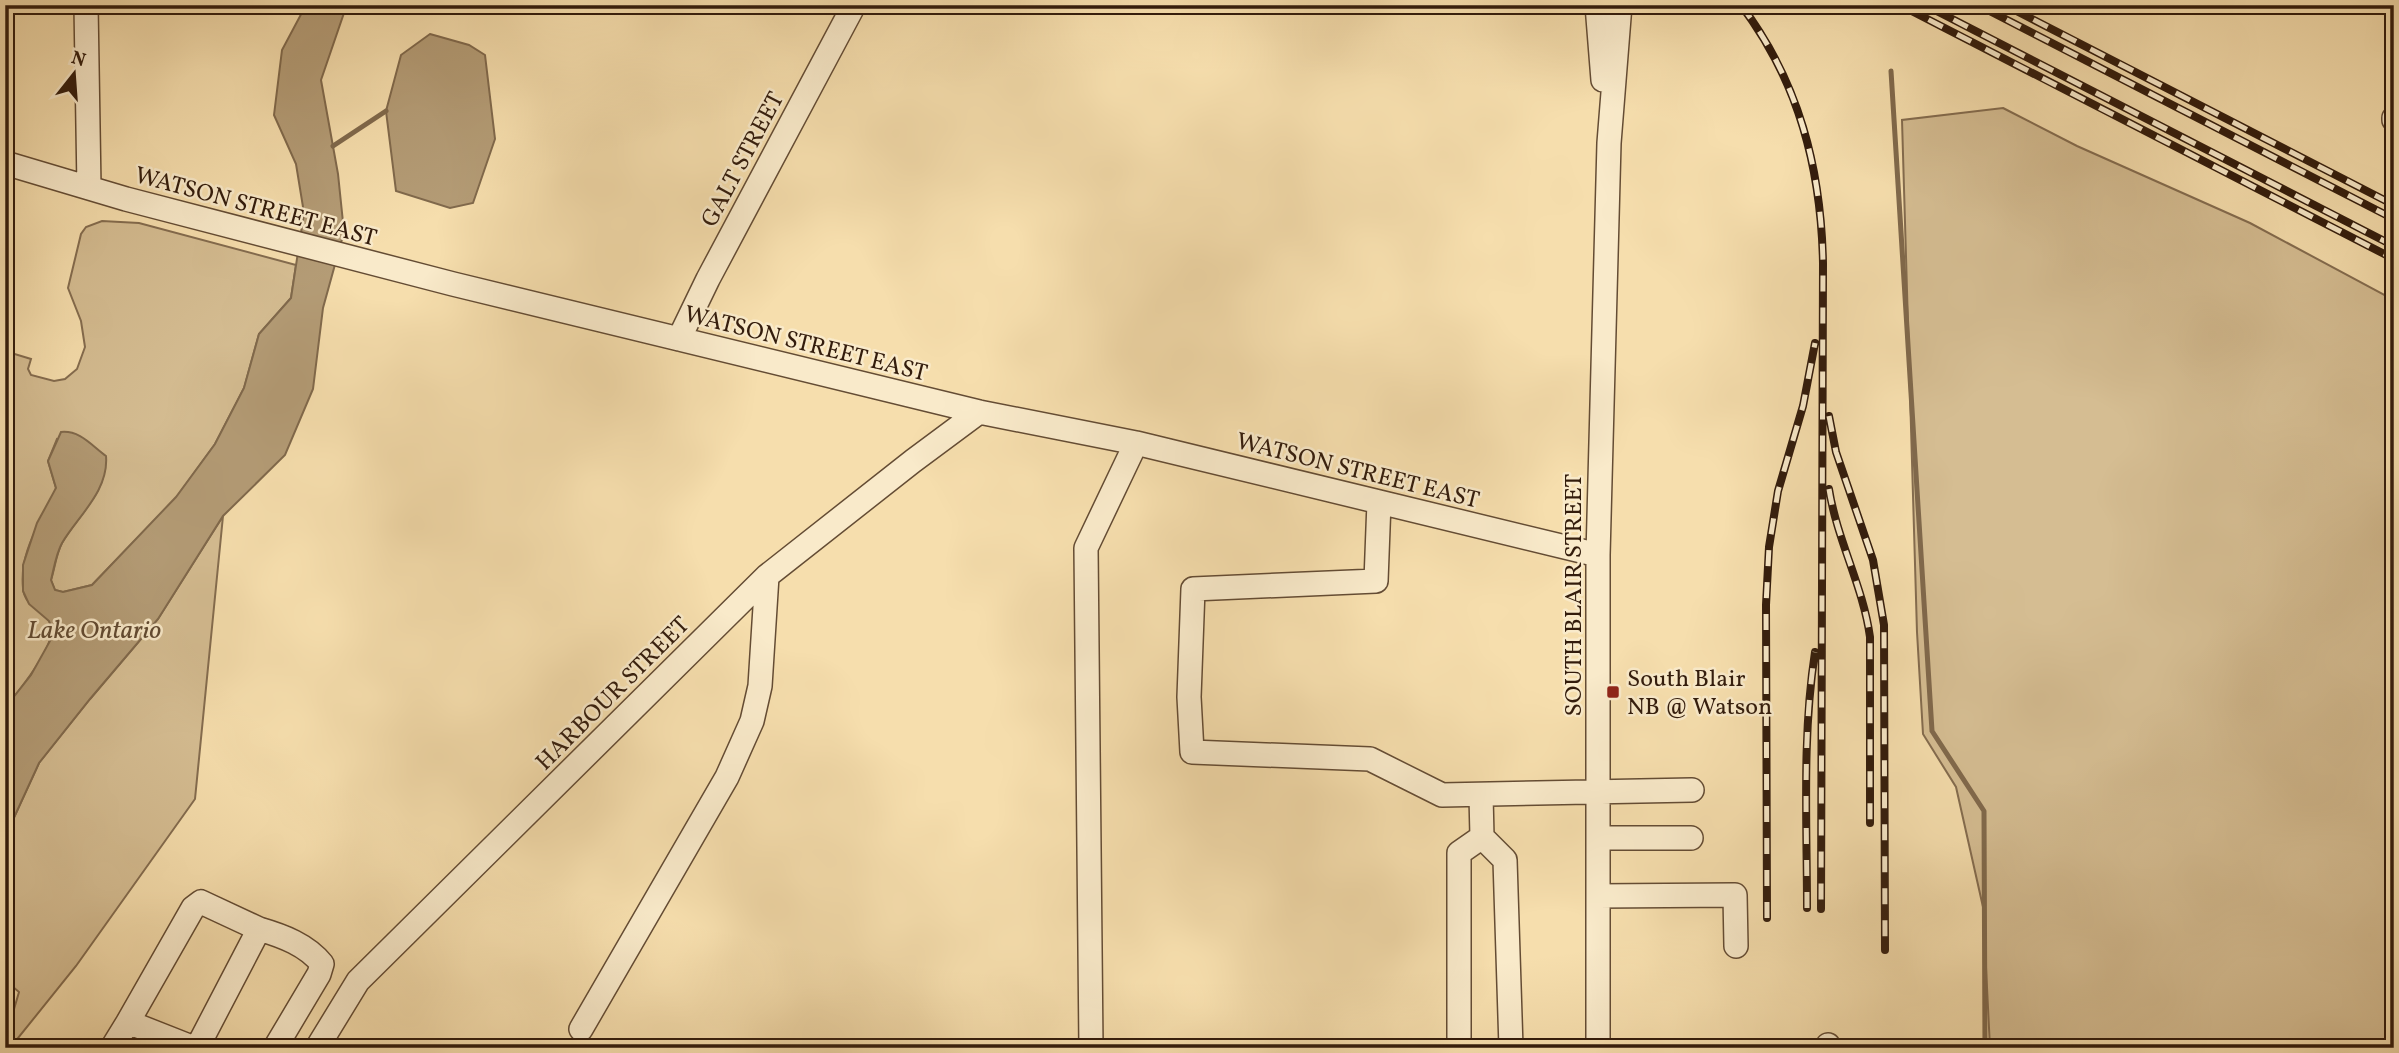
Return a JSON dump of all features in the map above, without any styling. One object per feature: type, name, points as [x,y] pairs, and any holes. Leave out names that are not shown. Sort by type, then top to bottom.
[{"type":"street","points":[[86,5],[89,188]]},
{"type":"street","name":"GALT STREET","points":[[679,339],[854,5]]},
{"type":"street","name":"SOUTH BLAIR STREET","points":[[1597,5],[1609,142]]},
{"type":"street","name":"SOUTH BLAIR STREET","points":[[1598,1048],[1598,555],[1609,142],[1620,5]]},
{"type":"street","name":"WATSON STREET EAST","points":[[5,163],[290,242],[679,339],[979,412],[1136,443],[1598,555]]},
{"type":"street","name":"HARBOUR STREET","points":[[317,1048],[358,981],[767,576],[979,412]]},
{"type":"street","points":[[1091,1048],[1086,548],[1136,443]]},
{"type":"street","points":[[1379,502],[1376,581],[1193,589],[1189,697],[1192,752],[1370,760],[1443,795],[1692,790]]},
{"type":"street","points":[[580,1028],[727,777],[752,721],[760,686],[767,576]]},
{"type":"street","points":[[1481,795],[1482,837],[1505,860],[1511,1048]]},
{"type":"street","points":[[1459,1048],[1459,853],[1482,837]]},
{"type":"street","points":[[1598,838],[1691,838]]},
{"type":"street","points":[[1598,896],[1735,895],[1736,946]]},
{"type":"street","points":[[112,1048],[193,908],[201,902],[313,952],[322,964],[319,974],[275,1048]]},
{"type":"street","points":[[128,1022],[195,1048],[259,929]]},
{"type":"shaded area","points":[[2003,108],[2077,146],[2250,223],[2394,300],[2394,1048],[1990,1048],[1983,907],[1956,787],[1923,734],[1917,632],[1902,120]]},
{"type":"shaded area","points":[[102,221],[139,223],[296,265],[291,298],[259,334],[244,388],[215,444],[176,498],[92,585],[63,592],[55,590],[51,580],[58,552],[97,492],[105,469],[105,456],[95,448],[57,439],[48,461],[56,488],[28,548],[23,574],[26,599],[49,621],[52,629],[50,640],[37,666],[5,708],[5,351],[31,359],[28,369],[31,375],[54,381],[65,379],[77,369],[85,347],[81,321],[68,288],[81,234],[86,227]]},
{"type":"shaded area","points":[[223,516],[195,799],[76,966],[10,1048],[5,1048],[5,1021],[12,1016],[19,992],[5,980],[5,862],[11,824],[39,763],[158,619]]},
{"type":"water","name":"Lake Ontario","points":[[306,5],[349,5],[321,80],[338,174],[344,232],[323,308],[313,389],[285,455],[223,516],[158,619],[39,763],[11,824],[5,862],[5,708],[31,675],[50,641],[52,629],[49,621],[29,604],[23,591],[23,565],[37,523],[56,488],[48,461],[61,432],[80,436],[106,456],[106,469],[98,492],[62,543],[57,556],[51,580],[55,590],[63,592],[92,585],[176,497],[215,444],[244,388],[259,334],[291,298],[304,213],[296,164],[274,115],[282,50]]},
{"type":"water","points":[[430,34],[469,45],[485,55],[495,139],[473,203],[450,208],[396,191],[386,111],[401,55]]},
{"type":"waterway","points":[[1891,71],[1932,731],[1984,811],[1985,1048]]},
{"type":"waterway","points":[[333,146],[386,111]]},
{"type":"railway","points":[[1741,5],[1761,34],[1792,95],[1803,127],[1818,193],[1823,263],[1821,909]]},
{"type":"railway","points":[[1900,5],[2394,259]]},
{"type":"railway","points":[[1925,5],[2394,246]]},
{"type":"railway","points":[[1978,5],[2394,219]]},
{"type":"railway","points":[[2005,5],[2394,205]]},
{"type":"railway","points":[[1767,918],[1766,605],[1769,547],[1778,491],[1803,406],[1815,343]]},
{"type":"railway","points":[[1829,416],[1836,452],[1873,560],[1884,625],[1885,950]]},
{"type":"railway","points":[[1829,489],[1867,618],[1870,637],[1870,823]]},
{"type":"railway","points":[[1807,908],[1808,715],[1815,652]]},
{"type":"place","name":"South Blair NB @ Watson","points":[[1613,692]]}]
